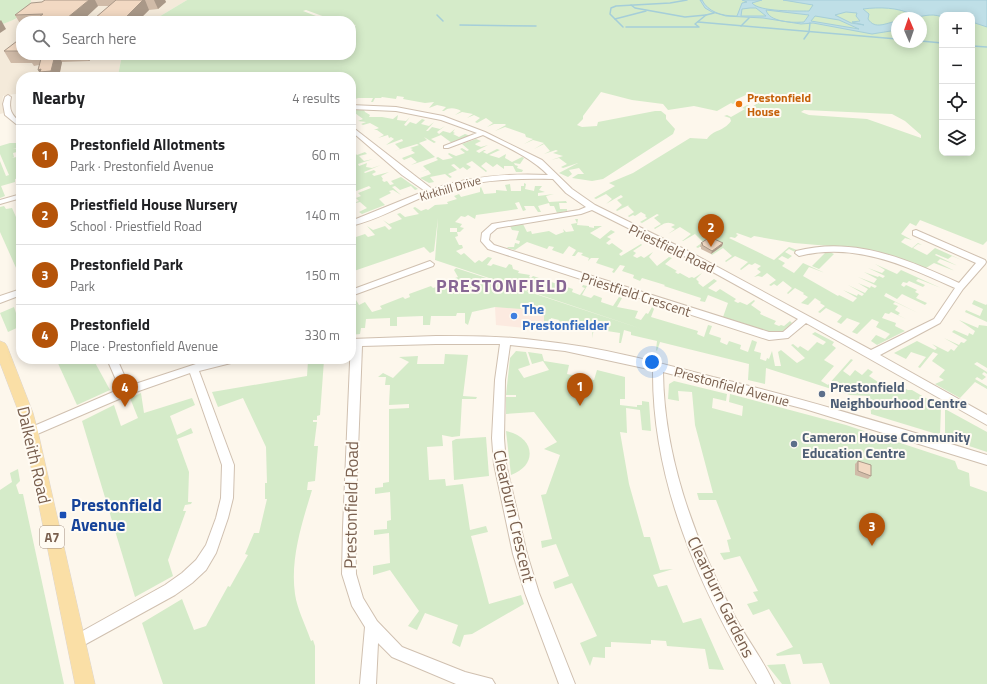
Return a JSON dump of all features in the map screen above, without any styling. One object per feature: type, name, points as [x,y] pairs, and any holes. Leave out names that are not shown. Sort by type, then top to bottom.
[{"type":"main road","name":"Dalkeith Road","points":[[0,346],[26,413],[31,432],[85,684]]},
{"type":"street","points":[[8,97],[6,104],[8,115],[16,122]]},
{"type":"street","name":"Priestfield Road","points":[[356,108],[387,108],[425,114],[454,122],[483,133],[531,157],[569,191],[592,207],[685,253],[987,420]]},
{"type":"street","points":[[0,117],[8,115]]},
{"type":"street","points":[[356,132],[405,173],[431,192]]},
{"type":"street","points":[[446,147],[483,133]]},
{"type":"street","name":"Kirkhill Drive","points":[[356,220],[431,192],[460,183],[488,178],[554,177]]},
{"type":"street","points":[[0,202],[16,197]]},
{"type":"street","name":"Priestfield Crescent","points":[[592,207],[581,212],[499,224],[488,230],[485,238],[491,247],[769,336],[786,336],[805,318]]},
{"type":"street","points":[[871,355],[936,321],[960,287],[982,262],[916,233]]},
{"type":"street","points":[[798,252],[830,248],[868,253],[899,262],[960,287]]},
{"type":"street","points":[[356,291],[430,264]]},
{"type":"street","points":[[0,300],[16,294]]},
{"type":"street","name":"Prestonfield Avenue","points":[[356,343],[414,340],[505,341],[564,348],[658,367],[747,388],[987,460]]},
{"type":"street","name":"Clearburn Crescent","points":[[505,341],[500,387],[498,446],[501,470],[520,554],[538,609],[567,684]]},
{"type":"street","points":[[114,364],[126,390]]},
{"type":"street","points":[[31,432],[126,390],[210,364]]},
{"type":"street","name":"Prestonfield Road","points":[[353,364],[349,574],[358,601],[372,626],[397,652],[465,680],[487,684]]},
{"type":"street","name":"Clearburn Gardens","points":[[658,367],[659,408],[669,467],[680,510],[702,566],[742,646],[766,684]]},
{"type":"street","points":[[75,643],[170,590],[188,578],[201,565],[210,548],[222,518],[227,498],[228,465],[193,368]]},
{"type":"street","points":[[368,684],[372,626]]},
{"type":"shaded area","points":[[31,0],[187,0],[160,16],[20,16],[31,4]]},
{"type":"shaded area","points":[[16,19],[16,60],[121,60],[119,72],[16,72],[16,94],[3,96],[2,105],[4,113],[0,114],[0,25]]},
{"type":"shaded area","points":[[522,298],[553,312],[544,330],[496,325],[495,307]]},
{"type":"green space","points":[[0,0],[31,0],[28,10],[21,16],[16,16],[16,19],[0,25]]},
{"type":"green space","points":[[187,0],[987,0],[987,241],[983,245],[920,220],[916,226],[910,223],[901,234],[912,240],[905,238],[901,242],[912,248],[918,243],[922,245],[918,244],[913,248],[927,255],[935,248],[964,261],[952,256],[948,259],[936,254],[935,255],[958,266],[940,259],[937,262],[955,271],[934,263],[926,268],[946,278],[841,247],[794,243],[754,236],[751,238],[737,233],[736,234],[738,235],[735,238],[729,238],[774,260],[789,247],[797,250],[795,252],[789,249],[785,252],[792,256],[788,259],[782,256],[778,259],[785,263],[782,266],[794,273],[803,263],[825,273],[809,267],[803,276],[838,296],[839,295],[853,302],[857,298],[843,290],[857,296],[858,294],[862,296],[864,294],[848,285],[865,293],[868,289],[858,283],[870,288],[871,286],[875,288],[877,286],[858,277],[874,283],[877,279],[864,272],[883,278],[885,276],[868,268],[882,273],[885,270],[875,264],[897,274],[901,270],[941,288],[918,279],[916,281],[925,285],[923,287],[909,281],[907,283],[903,282],[901,285],[904,287],[906,285],[917,290],[915,292],[919,294],[916,298],[927,303],[925,305],[902,294],[897,299],[886,293],[884,296],[918,313],[895,302],[893,304],[898,306],[895,310],[900,313],[898,315],[906,319],[891,312],[889,314],[885,313],[882,318],[896,323],[895,326],[905,331],[877,345],[871,341],[876,335],[885,339],[890,334],[876,327],[879,322],[872,319],[857,334],[852,332],[860,323],[847,318],[841,324],[837,322],[842,316],[826,308],[820,313],[818,312],[825,306],[815,298],[808,305],[801,303],[808,297],[803,294],[804,293],[795,288],[788,294],[787,293],[792,288],[783,281],[777,286],[774,284],[771,286],[769,285],[776,280],[767,273],[762,277],[754,277],[761,272],[757,269],[761,266],[755,263],[752,265],[749,264],[741,270],[740,269],[748,262],[735,256],[726,262],[725,261],[732,256],[723,248],[712,255],[711,254],[721,246],[709,240],[698,248],[696,247],[703,242],[695,234],[682,241],[691,234],[680,227],[668,234],[675,229],[671,227],[675,225],[670,223],[665,223],[655,229],[654,228],[661,224],[654,218],[659,215],[657,214],[642,223],[640,222],[647,218],[645,216],[646,215],[641,212],[635,216],[633,215],[629,217],[628,216],[634,212],[628,206],[629,205],[617,211],[616,210],[622,205],[617,200],[623,197],[621,195],[606,204],[612,199],[606,194],[596,199],[594,198],[615,186],[609,183],[633,173],[690,138],[707,139],[728,125],[731,121],[730,118],[724,116],[727,115],[731,117],[745,109],[742,108],[747,105],[752,107],[762,100],[748,94],[735,100],[737,102],[733,104],[731,103],[717,111],[694,106],[668,110],[663,104],[632,100],[601,92],[583,116],[583,119],[577,125],[582,127],[597,126],[598,122],[661,111],[666,115],[666,119],[675,129],[673,134],[603,179],[592,181],[572,178],[578,174],[584,174],[579,168],[569,170],[572,174],[568,177],[559,173],[578,163],[563,168],[561,167],[567,164],[559,158],[551,160],[563,156],[553,153],[558,151],[556,150],[544,154],[550,151],[544,144],[534,149],[544,143],[533,140],[524,144],[533,139],[526,137],[525,134],[505,127],[495,131],[506,125],[505,124],[494,124],[487,127],[493,123],[486,118],[477,123],[475,122],[480,118],[474,115],[467,118],[473,114],[462,112],[455,115],[461,111],[457,109],[452,108],[442,111],[446,107],[437,105],[429,108],[434,102],[425,103],[403,99],[404,97],[397,96],[396,99],[382,97],[375,98],[373,102],[371,102],[373,98],[356,99],[356,72],[119,72],[121,60],[356,60],[356,16],[322,16],[306,10],[303,11],[316,16],[160,16]],"holes":[[[804,110],[892,114],[905,121],[921,135],[921,138],[867,119],[809,115],[801,112]]]},
{"type":"green space","points":[[356,110],[364,110],[370,115],[369,117],[393,119],[398,115],[397,120],[406,121],[410,117],[404,125],[406,126],[410,122],[416,124],[422,119],[425,120],[421,124],[429,126],[434,122],[426,131],[432,127],[440,129],[445,126],[437,132],[439,134],[443,131],[450,133],[455,129],[453,132],[455,133],[453,134],[459,137],[465,134],[471,136],[452,143],[441,135],[431,139],[436,142],[434,143],[424,137],[427,140],[419,143],[435,157],[411,165],[417,162],[411,157],[404,160],[402,158],[415,153],[411,150],[413,149],[410,148],[419,145],[417,144],[394,151],[400,149],[395,144],[403,141],[402,139],[386,145],[394,139],[391,137],[389,138],[388,135],[378,138],[384,135],[377,130],[374,130],[379,128],[370,123],[363,125],[361,124],[366,122],[358,121],[363,119],[356,114]]},
{"type":"green space","points":[[476,139],[481,141],[475,144],[476,145],[481,147],[488,145],[476,151],[479,153],[486,150],[483,152],[487,154],[497,149],[500,150],[489,155],[499,158],[506,154],[505,158],[512,162],[522,157],[524,158],[520,164],[514,163],[518,166],[517,168],[523,170],[522,172],[516,172],[513,166],[504,166],[504,169],[497,164],[493,167],[486,162],[481,166],[487,171],[486,172],[472,161],[466,164],[471,167],[467,170],[463,167],[460,169],[454,164],[451,165],[457,170],[448,174],[452,177],[450,178],[445,174],[430,177],[434,182],[429,183],[420,178],[431,174],[428,170],[420,172],[427,170],[423,166],[438,160],[436,158],[438,157],[443,160],[453,158],[448,154],[449,153],[456,156],[465,153],[460,149],[462,148],[467,151],[469,150],[462,144]]},
{"type":"green space","points":[[16,143],[16,148],[13,149],[16,149],[16,152],[13,153],[14,157],[12,158],[16,157],[16,179],[15,182],[1,186],[5,196],[0,198],[0,161],[6,176],[9,175],[0,154],[0,146]]},
{"type":"green space","points":[[365,152],[367,154],[359,156],[364,161],[373,159],[358,164],[359,166],[367,163],[366,167],[372,168],[381,165],[364,172],[365,173],[374,170],[376,172],[372,174],[374,176],[389,172],[381,176],[384,182],[387,181],[390,185],[394,184],[391,181],[401,177],[418,189],[415,190],[411,186],[400,190],[395,186],[392,187],[401,195],[393,190],[389,191],[391,193],[379,199],[385,205],[362,214],[359,212],[367,208],[360,202],[356,203],[359,201],[356,198],[361,196],[358,193],[371,188],[369,186],[356,191],[356,154]]},
{"type":"green space","points":[[524,183],[526,184],[525,189],[534,191],[535,186],[542,186],[539,190],[545,192],[538,193],[538,196],[554,194],[546,196],[549,202],[566,201],[567,203],[559,203],[560,209],[567,209],[567,211],[557,213],[554,206],[550,206],[549,203],[538,206],[541,212],[538,212],[534,206],[524,206],[526,210],[523,211],[519,202],[515,203],[518,209],[476,215],[475,219],[468,215],[465,217],[461,216],[455,222],[462,224],[460,227],[464,228],[460,232],[457,232],[458,236],[455,237],[459,245],[462,245],[463,248],[456,251],[461,255],[464,253],[475,263],[479,260],[482,262],[488,257],[492,258],[487,265],[491,266],[493,264],[506,268],[509,264],[512,265],[513,269],[519,271],[518,273],[530,275],[529,277],[531,278],[533,276],[542,279],[540,282],[549,285],[551,282],[561,285],[559,289],[565,291],[567,287],[573,289],[572,292],[580,295],[585,288],[582,287],[583,285],[587,286],[582,295],[591,298],[594,295],[602,298],[601,302],[613,306],[619,297],[622,298],[617,307],[638,311],[635,318],[641,320],[646,313],[648,314],[652,307],[654,309],[651,317],[698,331],[697,334],[704,337],[708,325],[712,326],[709,334],[721,338],[720,342],[727,345],[729,341],[741,345],[740,349],[748,352],[752,340],[757,342],[754,351],[761,353],[760,359],[766,361],[767,358],[769,359],[772,351],[775,366],[781,366],[778,352],[781,350],[797,363],[805,358],[791,345],[793,344],[798,348],[800,346],[808,351],[817,342],[823,345],[826,342],[812,334],[815,332],[834,342],[832,345],[836,348],[824,360],[834,366],[821,381],[828,385],[851,359],[853,360],[843,371],[850,376],[855,370],[862,375],[868,369],[873,372],[869,376],[878,382],[876,384],[885,389],[888,385],[894,389],[898,385],[908,390],[912,390],[941,407],[940,435],[871,414],[870,396],[850,395],[766,368],[765,384],[748,380],[749,364],[660,342],[657,351],[657,341],[631,335],[631,332],[624,330],[621,343],[619,343],[620,333],[594,329],[592,338],[593,325],[585,324],[584,328],[558,323],[559,320],[551,318],[548,331],[544,330],[544,316],[521,309],[495,307],[472,312],[468,325],[465,323],[465,313],[457,313],[456,316],[431,316],[430,325],[423,325],[423,316],[397,317],[397,326],[390,326],[390,318],[366,319],[365,328],[361,328],[360,334],[356,334],[356,300],[359,305],[365,302],[372,312],[382,309],[380,306],[403,297],[405,299],[410,297],[409,294],[431,286],[433,288],[439,286],[438,284],[458,277],[454,270],[456,268],[642,329],[435,260],[438,218],[434,251],[430,253],[424,247],[356,270],[356,237],[365,234],[368,237],[375,235],[367,226],[373,230],[385,226],[389,230],[392,228],[383,220],[389,224],[402,219],[397,214],[400,213],[405,217],[419,214],[413,208],[415,207],[421,211],[426,209],[428,210],[435,205],[448,204],[447,202],[457,199],[454,196],[459,194],[461,197],[480,192],[481,187],[484,194],[496,193],[496,190],[507,191],[505,185],[510,184],[511,191],[521,191],[521,186],[524,186]],"holes":[[[450,228],[457,228],[457,232],[450,232]]]},
{"type":"green space","points":[[4,206],[6,209],[12,208],[16,217],[16,268],[0,232],[0,207]]},
{"type":"green space","points":[[575,219],[578,219],[577,225],[594,228],[594,226],[602,226],[590,233],[600,239],[611,230],[615,232],[607,237],[611,239],[606,243],[609,245],[612,243],[623,251],[619,254],[621,256],[641,244],[642,245],[633,251],[636,253],[633,256],[637,258],[641,256],[644,258],[653,252],[649,257],[657,266],[669,257],[672,258],[665,264],[677,271],[675,272],[678,274],[680,273],[689,278],[694,278],[702,273],[696,279],[703,287],[714,279],[717,281],[708,288],[716,292],[720,289],[736,299],[734,301],[738,303],[740,302],[747,305],[754,300],[755,301],[751,305],[761,312],[760,314],[776,321],[774,324],[784,326],[790,321],[792,323],[782,332],[770,332],[723,317],[728,303],[708,295],[705,302],[700,301],[701,298],[664,286],[665,285],[642,278],[640,281],[633,278],[634,275],[622,271],[625,266],[620,265],[614,273],[612,272],[614,269],[596,263],[599,258],[591,258],[588,261],[589,258],[581,255],[583,253],[578,252],[575,256],[572,256],[576,250],[569,246],[563,254],[552,250],[554,247],[549,246],[547,249],[527,242],[515,250],[507,248],[514,247],[515,243],[519,244],[520,241],[516,240],[519,231],[512,230],[510,226],[523,224],[527,232],[531,231],[532,234],[549,231],[556,235],[564,232],[563,229],[566,232],[574,231],[571,224],[577,223]]},
{"type":"green space","points":[[827,251],[834,254],[819,269],[812,266]]},
{"type":"green space","points":[[974,300],[986,305],[987,304],[987,322],[965,312],[966,310],[980,316],[983,309],[972,304]]},
{"type":"green space","points":[[14,307],[16,313],[16,328],[8,332],[0,313]]},
{"type":"green space","points":[[959,320],[978,328],[979,325],[987,326],[987,368],[977,362],[974,364],[987,372],[987,374],[984,372],[982,374],[986,377],[982,380],[977,377],[975,379],[987,386],[987,389],[975,382],[960,398],[935,384],[944,380],[939,377],[945,370],[932,361],[938,354],[933,352],[920,368],[918,367],[926,357],[911,352],[906,359],[894,353],[917,341],[935,350],[937,348],[932,344],[948,352],[951,349],[954,351],[958,346],[944,338],[959,345],[961,342],[964,343],[967,340],[952,332],[954,330],[968,336],[969,333],[973,335],[975,331]]},
{"type":"green space","points":[[516,351],[526,352],[530,365],[518,369],[524,378],[549,370],[543,361],[532,364],[528,352],[542,354],[544,361],[569,365],[567,374],[594,380],[597,370],[625,377],[625,399],[620,399],[620,405],[637,407],[637,405],[642,405],[642,401],[649,402],[651,431],[642,430],[640,410],[626,408],[627,433],[620,432],[629,484],[644,537],[650,537],[660,570],[673,569],[653,575],[658,587],[667,585],[683,623],[701,618],[724,670],[709,669],[705,649],[667,646],[666,641],[651,640],[651,644],[611,642],[611,647],[605,647],[605,658],[593,657],[590,666],[580,643],[597,636],[572,583],[555,589],[553,582],[569,576],[556,544],[542,548],[541,541],[552,539],[541,495],[546,494],[560,455],[544,449],[557,442],[534,412],[506,414],[506,397],[516,397],[516,395],[506,395],[510,358]]},
{"type":"green space","points":[[445,354],[468,355],[463,396],[477,397],[476,399],[462,399],[460,436],[452,437],[442,435],[443,446],[427,447],[429,480],[445,479],[446,486],[463,484],[470,530],[486,526],[488,532],[471,536],[489,604],[521,595],[524,604],[472,634],[464,635],[460,647],[452,643],[458,625],[425,613],[417,630],[408,626],[419,611],[390,570],[373,575],[373,566],[390,563],[389,533],[374,535],[374,530],[387,529],[387,521],[391,520],[390,492],[375,494],[375,488],[383,487],[383,483],[389,482],[389,409],[409,408],[409,404],[389,405],[390,385],[385,385],[386,377],[378,377],[383,373],[393,378],[409,362],[399,357],[418,356],[417,364],[444,364]]},
{"type":"green space","points":[[58,364],[96,364],[110,390],[77,405]]},
{"type":"green space","points":[[308,364],[324,364],[320,415],[317,416],[317,420],[313,420],[313,422],[317,422],[314,446],[318,446],[315,481],[308,482],[307,490],[312,490],[298,541],[294,568],[295,594],[298,606],[311,641],[313,640],[315,646],[315,684],[163,684],[142,623],[182,599],[194,630],[206,626],[228,586],[230,587],[248,555],[245,554],[254,533],[259,533],[267,499],[265,499],[265,483],[267,483],[266,447],[243,398],[218,407],[212,392],[307,376]]},
{"type":"green space","points":[[674,381],[727,394],[726,401],[713,398],[712,408],[742,416],[743,406],[729,402],[730,394],[846,425],[955,461],[958,469],[969,473],[970,486],[987,492],[987,684],[830,684],[822,663],[803,664],[800,654],[777,656],[776,654],[793,647],[769,609],[753,615],[747,604],[758,601],[753,592],[758,591],[740,556],[724,560],[720,553],[730,552],[727,540],[731,539],[716,500],[699,500],[697,493],[713,493],[695,425],[692,392],[678,391],[679,401],[668,399],[669,384]]},
{"type":"green space","points":[[141,393],[144,413],[192,398],[195,405],[170,416],[177,435],[191,428],[193,433],[177,439],[189,472],[188,502],[192,502],[191,504],[185,505],[183,511],[186,511],[168,560],[173,576],[135,597],[82,421],[114,405],[121,426],[138,418],[130,398]]},
{"type":"green space","points":[[945,409],[987,432],[987,452],[945,438]]},
{"type":"green space","points":[[506,431],[523,439],[530,451],[526,465],[511,475]]},
{"type":"green space","points":[[486,437],[489,476],[454,480],[452,441],[456,439]]},
{"type":"green space","points":[[18,469],[20,481],[16,485],[19,494],[23,494],[64,684],[0,684],[0,490],[12,482],[10,473]]},
{"type":"green space","points":[[785,664],[791,684],[782,684],[767,665]]},
{"type":"water","points":[[700,0],[702,0],[708,8],[716,12],[725,15],[737,16],[742,3],[747,2],[742,0],[762,0],[752,3],[762,8],[788,11],[809,11],[813,5],[783,0],[987,0],[987,27],[975,23],[975,12],[939,12],[939,16],[927,15],[927,12],[907,12],[882,8],[863,9],[869,14],[868,19],[874,24],[881,25],[891,22],[891,31],[872,34],[813,23],[801,24],[782,21],[763,18],[726,16],[712,12],[705,8]],"holes":[[[756,8],[766,16],[741,16],[742,9]],[[766,10],[809,15],[804,22],[782,21],[768,14]],[[846,12],[857,13],[856,16],[860,21],[852,22],[864,25],[851,23],[835,15]],[[815,16],[839,20],[859,29],[811,21]]]},
{"type":"building","points":[[45,0],[89,0],[69,16],[40,16],[43,14],[15,15],[31,3],[42,2]]},
{"type":"building","points":[[116,0],[143,0],[127,16],[97,16]]},
{"type":"building","points":[[16,42],[16,51],[4,51]]},
{"type":"building","points":[[41,60],[54,60],[51,71],[40,72],[41,69],[38,70]]},
{"type":"building","points":[[710,237],[723,243],[712,251],[701,243]]},
{"type":"building","points":[[858,461],[871,465],[871,476],[858,471]]},
{"type":"waterway","points":[[631,5],[670,3],[687,0]]},
{"type":"waterway","points":[[615,19],[610,14],[611,8],[616,6],[631,5]]},
{"type":"waterway","points":[[631,5],[635,8],[685,17],[706,15]]},
{"type":"waterway","points":[[615,19],[646,11]]},
{"type":"waterway","points":[[706,15],[714,13]]},
{"type":"waterway","points":[[437,15],[443,21]]},
{"type":"waterway","points":[[626,27],[699,27],[695,24],[706,15]]},
{"type":"waterway","points":[[741,26],[749,18]]},
{"type":"waterway","points":[[615,19],[623,27]]},
{"type":"waterway","points":[[698,22],[741,26]]},
{"type":"waterway","points":[[809,31],[810,23]]},
{"type":"waterway","points":[[460,25],[536,26]]},
{"type":"waterway","points":[[741,26],[809,31]]},
{"type":"waterway","points":[[804,39],[809,31]]},
{"type":"waterway","points":[[809,31],[891,38]]},
{"type":"waterway","points":[[927,42],[939,43]]},
{"type":"waterway","points":[[975,46],[987,47]]},
{"type":"place","name":"Prestonfield House","points":[[739,104]]},
{"type":"place","name":"Priestfield House Nursery","points":[[711,247]]},
{"type":"place","name":"The Prestonfielder","points":[[514,316]]},
{"type":"place","name":"Prestonfield Neighbourhood Centre","points":[[822,394]]},
{"type":"place","name":"Prestonfield Allotments","points":[[580,406]]},
{"type":"place","name":"Prestonfield","points":[[125,407]]},
{"type":"place","name":"Cameron House Community Education Centre","points":[[794,444]]},
{"type":"place","name":"Prestonfield Avenue","points":[[63,515]]},
{"type":"place","name":"Prestonfield Park","points":[[872,546]]},
{"type":"district","name":"PRESTONFIELD","points":[[502,285]]}]
